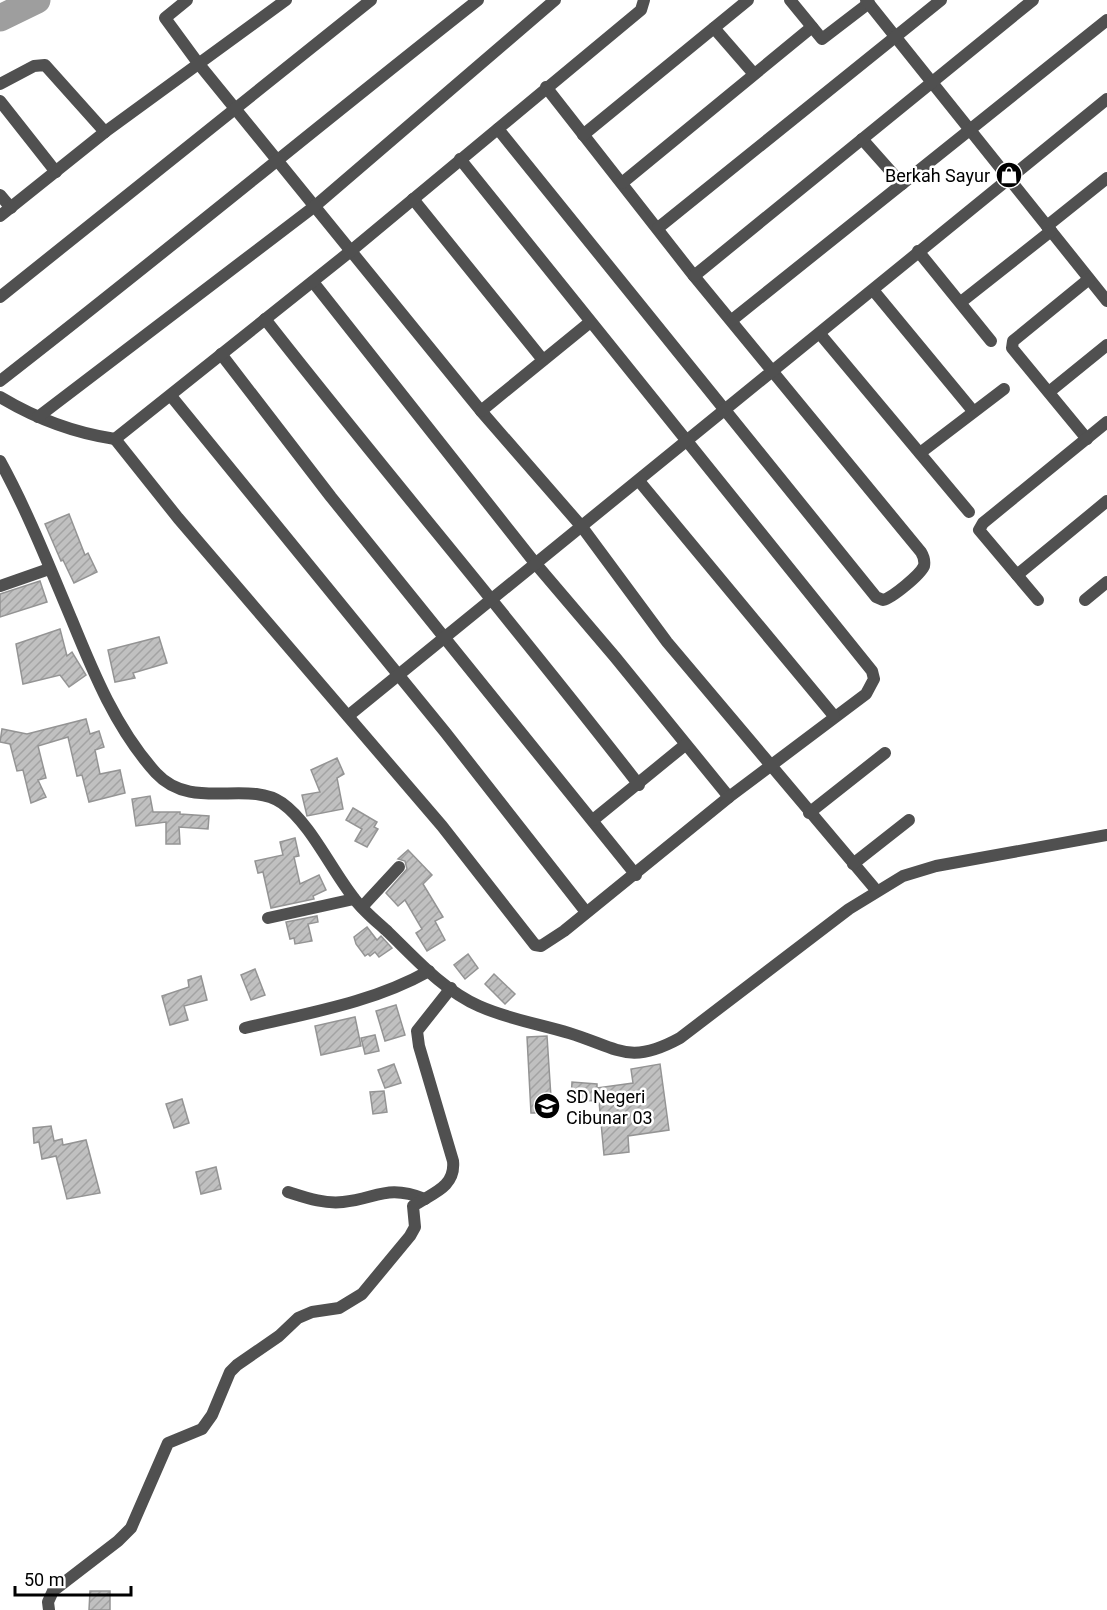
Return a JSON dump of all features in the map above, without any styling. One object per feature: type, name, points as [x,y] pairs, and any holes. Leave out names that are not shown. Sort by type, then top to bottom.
[{"type":"street","points":[[187,0],[165,18],[198,63],[481,411],[582,526],[667,642],[876,891]]},
{"type":"street","points":[[0,216],[105,132],[286,0]]},
{"type":"street","points":[[0,297],[234,107],[371,0]]},
{"type":"street","points":[[0,381],[148,266],[277,158],[478,0]]},
{"type":"street","points":[[38,417],[315,206],[555,0]]},
{"type":"street","points":[[115,440],[313,282],[498,129],[641,10],[644,0]]},
{"type":"street","points":[[583,135],[748,0]]},
{"type":"street","points":[[790,0],[822,39],[867,2],[1107,301]]},
{"type":"street","points":[[658,228],[941,0]]},
{"type":"street","points":[[694,276],[1033,0]]},
{"type":"street","points":[[732,320],[1107,20]]},
{"type":"street","points":[[714,27],[754,74]]},
{"type":"street","points":[[622,183],[812,27]]},
{"type":"street","points":[[0,84],[34,66],[45,65],[105,132]]},
{"type":"street","points":[[498,129],[876,597],[883,600],[890,598],[922,571],[925,562],[921,552],[694,276],[546,87]]},
{"type":"street","points":[[348,716],[1107,99]]},
{"type":"street","points":[[0,100],[56,172]]},
{"type":"street","points":[[862,139],[902,184]]},
{"type":"street","points":[[0,397],[38,417],[87,435],[115,440],[178,518],[442,826],[536,945],[541,946],[550,942],[636,875],[729,797],[866,694],[874,679],[872,671],[589,323],[460,159]]},
{"type":"street","points":[[961,302],[1107,178]]},
{"type":"street","points":[[0,195],[11,208]]},
{"type":"street","points":[[413,199],[543,360]]},
{"type":"street","points":[[918,251],[991,341]]},
{"type":"street","points":[[1087,439],[1012,348],[1013,341],[1089,279]]},
{"type":"street","points":[[313,282],[535,563],[729,797]]},
{"type":"street","points":[[873,290],[973,411]]},
{"type":"street","points":[[265,319],[639,784]]},
{"type":"street","points":[[481,411],[589,323]]},
{"type":"street","points":[[820,334],[969,512]]},
{"type":"street","points":[[1048,392],[1107,345]]},
{"type":"street","points":[[221,354],[636,875]]},
{"type":"street","points":[[920,453],[1004,389]]},
{"type":"street","points":[[171,396],[399,676],[586,912]]},
{"type":"street","points":[[1038,600],[979,530],[982,524],[1107,422]]},
{"type":"street","points":[[0,461],[110,705],[156,773],[174,785],[196,794],[266,796],[279,801],[291,810],[358,903],[429,972],[477,1005],[518,1020],[581,1037],[618,1052],[649,1052],[680,1038],[876,891],[903,876],[936,866],[1107,836]]},
{"type":"street","points":[[639,481],[834,716]]},
{"type":"street","points":[[1017,575],[1107,501]]},
{"type":"street","points":[[0,586],[49,569]]},
{"type":"street","points":[[1085,600],[1107,582]]},
{"type":"street","points":[[593,820],[685,745]]},
{"type":"street","points":[[809,813],[885,753]]},
{"type":"street","points":[[853,864],[909,820]]},
{"type":"street","points":[[268,918],[358,903],[399,867]]},
{"type":"street","points":[[245,1028],[361,1001],[400,987],[429,972]]},
{"type":"street","points":[[49,1610],[48,1602],[53,1591],[118,1541],[131,1528],[168,1443],[202,1429],[212,1415],[230,1372],[279,1336],[298,1318],[339,1308],[362,1294],[410,1236],[415,1227],[413,1206],[442,1188],[454,1170],[417,1031],[451,988]]},
{"type":"street","points":[[288,1192],[321,1202],[345,1202],[387,1191],[412,1193],[425,1199]]},
{"type":"building","points":[[69,514],[85,555],[88,553],[97,572],[74,583],[63,560],[61,561],[45,524]]},
{"type":"building","points":[[40,581],[47,602],[0,617],[0,594]]},
{"type":"building","points":[[60,629],[67,656],[72,652],[86,675],[69,687],[60,675],[23,684],[16,644]]},
{"type":"building","points":[[159,637],[167,663],[133,673],[135,678],[115,682],[108,650]]},
{"type":"building","points":[[86,719],[90,734],[99,731],[104,747],[95,750],[100,774],[120,770],[125,793],[89,802],[82,775],[77,776],[68,737],[38,746],[46,778],[38,780],[46,797],[31,803],[23,770],[17,771],[10,744],[0,742],[2,729],[27,734]]},
{"type":"building","points":[[337,758],[344,774],[337,778],[343,809],[307,816],[302,795],[320,792],[311,770]]},
{"type":"building","points":[[150,796],[153,812],[180,812],[180,814],[209,816],[208,829],[179,827],[180,844],[166,844],[166,822],[136,826],[132,799]]},
{"type":"building","points":[[353,808],[377,822],[374,827],[378,829],[367,847],[355,841],[362,829],[346,820]]},
{"type":"building","points":[[295,838],[299,856],[294,857],[300,884],[319,875],[326,890],[313,896],[314,899],[271,908],[263,872],[258,873],[255,861],[283,855],[280,842]]},
{"type":"building","points":[[408,850],[432,875],[423,884],[443,917],[435,921],[445,940],[427,951],[416,933],[422,929],[405,900],[398,906],[386,893],[407,869],[405,861],[398,859]]},
{"type":"building","points":[[317,916],[318,922],[308,924],[312,941],[295,944],[294,938],[290,939],[286,922]]},
{"type":"building","points":[[367,927],[377,940],[381,936],[392,948],[379,957],[375,952],[370,956],[368,954],[365,956],[354,937]]},
{"type":"building","points":[[468,954],[478,968],[465,979],[454,965]]},
{"type":"building","points":[[255,969],[265,995],[251,1000],[241,975]]},
{"type":"building","points":[[494,974],[515,994],[505,1004],[485,984]]},
{"type":"building","points":[[201,976],[207,1000],[184,1006],[188,1020],[170,1025],[162,996],[189,987],[188,980]]},
{"type":"building","points":[[396,1005],[405,1035],[385,1041],[376,1011]]},
{"type":"building","points":[[355,1017],[361,1046],[321,1055],[315,1026]]},
{"type":"building","points":[[375,1035],[379,1051],[365,1054],[361,1038]]},
{"type":"building","points":[[547,1036],[552,1113],[531,1113],[527,1037]]},
{"type":"building","points":[[394,1064],[401,1083],[385,1088],[378,1070]]},
{"type":"building","points":[[660,1064],[669,1130],[628,1136],[629,1152],[604,1155],[599,1101],[571,1100],[572,1082],[597,1084],[597,1088],[633,1083],[631,1069]]},
{"type":"building","points":[[384,1091],[387,1112],[373,1114],[370,1092]]},
{"type":"building","points":[[182,1099],[189,1123],[174,1128],[166,1104]]},
{"type":"building","points":[[51,1126],[54,1141],[62,1139],[63,1145],[86,1140],[100,1193],[67,1199],[56,1156],[42,1159],[39,1142],[34,1143],[33,1128]]},
{"type":"building","points":[[216,1167],[221,1189],[201,1194],[196,1172]]},
{"type":"building","points":[[90,1591],[110,1591],[110,1610],[89,1610]]},
{"type":"waterway","points":[[0,18],[37,0]]},
{"type":"place","name":"Berkah Sayur","points":[[1009,175]]},
{"type":"place","name":"SD Negeri Cibunar 03","points":[[547,1106]]}]
